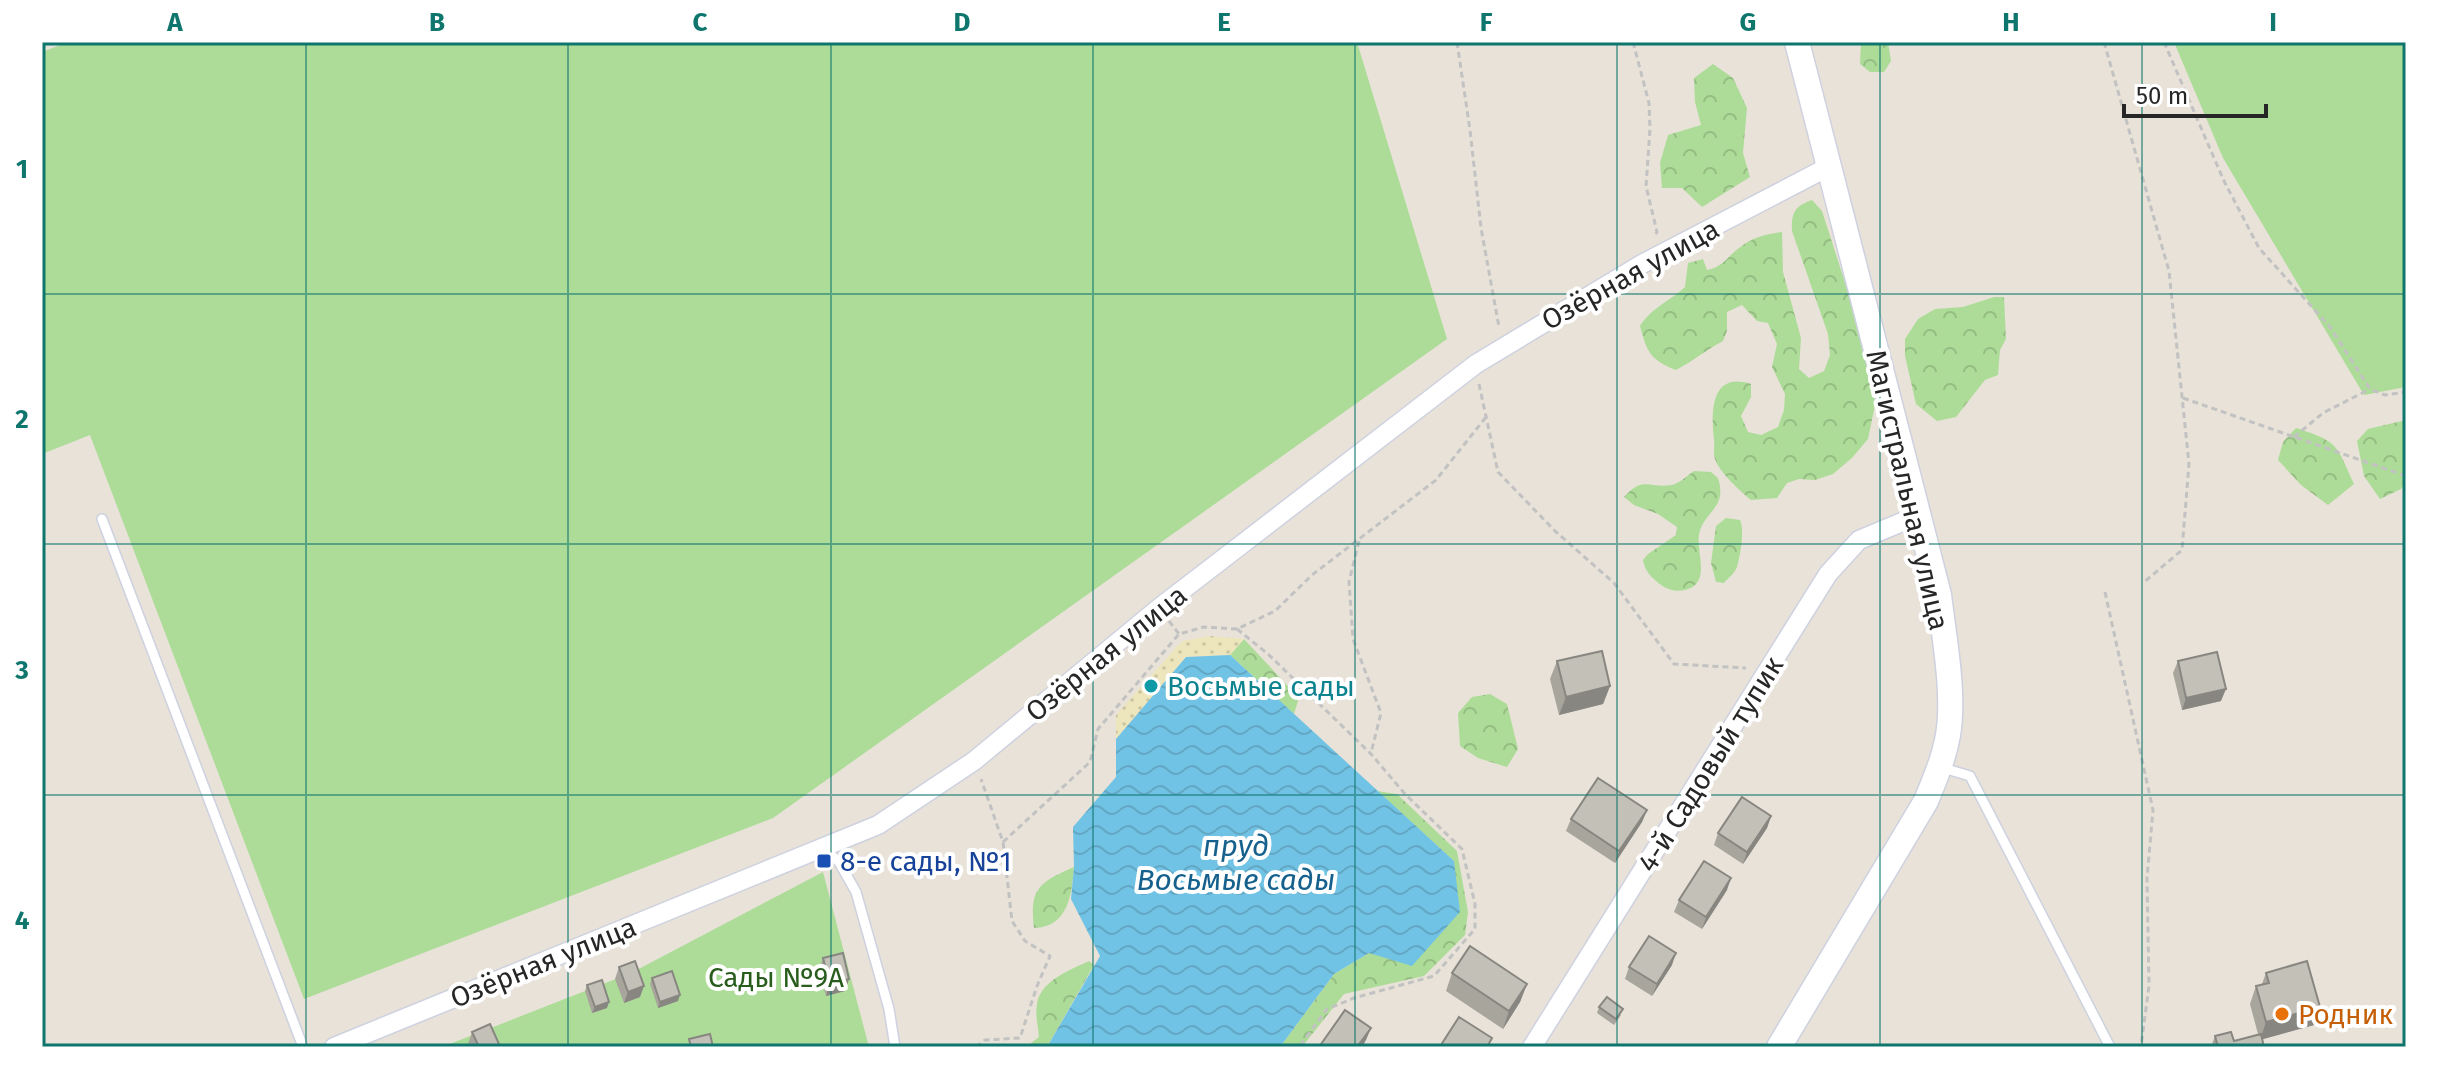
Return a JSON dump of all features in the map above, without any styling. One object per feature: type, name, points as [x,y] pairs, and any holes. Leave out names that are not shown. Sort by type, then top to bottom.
[{"type":"street","name":"Магистральная улица","points":[[1779,1047],[1926,801],[1940,767],[1948,732],[1948,674],[1939,595],[1797,42]]},
{"type":"street","name":"Озёрная улица","points":[[334,1047],[364,1041],[878,825],[974,761],[1159,608],[1476,364],[1642,264],[1828,167]]},
{"type":"street","name":"4-й Садовый тупик","points":[[1532,1047],[1828,574],[1859,540],[1919,515]]},
{"type":"lane","points":[[102,519],[303,1047]]},
{"type":"lane","points":[[1940,767],[1970,776],[2110,1047]]},
{"type":"lane","points":[[823,848],[839,862],[856,892],[889,1009],[895,1047]]},
{"type":"path","points":[[1457,42],[1481,228],[1502,347]]},
{"type":"path","points":[[1633,42],[1649,103],[1646,186],[1657,232],[1642,264]]},
{"type":"path","points":[[2104,42],[2169,271],[2189,464],[2182,550],[2143,583]]},
{"type":"path","points":[[2164,42],[2224,181],[2259,248],[2330,327],[2370,389],[2385,395],[2406,392]]},
{"type":"path","points":[[1476,364],[1498,472],[1555,531],[1614,583],[1674,664],[1769,669]]},
{"type":"path","points":[[2294,437],[2323,413],[2370,389]]},
{"type":"path","points":[[2183,398],[2406,476]]},
{"type":"path","points":[[1003,842],[1090,762],[1098,729],[1179,634],[1204,627],[1237,629],[1275,611],[1312,575],[1436,480],[1486,417]]},
{"type":"path","points":[[1359,541],[1349,582],[1353,639],[1381,713],[1371,754]]},
{"type":"path","points":[[2105,592],[2153,810],[2147,878],[2149,986],[2141,1046]]},
{"type":"path","points":[[1237,629],[1268,654],[1371,754],[1405,794],[1462,849],[1475,904],[1475,929],[1434,976],[1354,998],[1327,1009],[1299,1047]]},
{"type":"path","points":[[974,761],[1003,842],[1012,921],[1025,941],[1050,956],[1020,1038],[985,1040],[976,1047]]},
{"type":"green space","points":[[68,42],[1357,42],[1447,339],[773,818],[304,999],[90,435],[42,454],[42,52]]},
{"type":"green space","points":[[1861,42],[1888,42],[1891,61],[1884,72],[1870,72],[1860,64]]},
{"type":"green space","points":[[2174,42],[2406,42],[2406,387],[2364,395],[2223,158]]},
{"type":"green space","points":[[1713,64],[1733,78],[1747,108],[1743,153],[1750,177],[1702,207],[1682,188],[1662,188],[1660,163],[1668,135],[1701,125],[1695,102],[1694,78]]},
{"type":"green space","points":[[1812,200],[1822,211],[1871,363],[1875,405],[1868,439],[1833,474],[1815,480],[1799,479],[1787,483],[1777,498],[1751,500],[1726,476],[1715,459],[1714,407],[1720,389],[1728,383],[1751,384],[1751,397],[1741,416],[1748,432],[1761,435],[1778,427],[1785,394],[1772,367],[1777,344],[1768,323],[1757,321],[1742,305],[1727,312],[1727,331],[1723,341],[1676,370],[1660,363],[1651,354],[1640,326],[1655,309],[1685,287],[1688,263],[1703,259],[1707,270],[1712,269],[1749,242],[1782,232],[1783,272],[1801,338],[1799,369],[1809,378],[1824,371],[1830,355],[1828,334],[1792,231],[1795,211]]},
{"type":"green space","points":[[2004,297],[2006,339],[2000,350],[1998,375],[1985,380],[1956,417],[1937,421],[1916,404],[1905,356],[1905,339],[1918,319],[1935,309],[1963,307]]},
{"type":"green space","points":[[2406,420],[2406,481],[2401,489],[2380,499],[2364,476],[2357,441],[2368,429]]},
{"type":"green space","points":[[2296,428],[2329,441],[2339,452],[2354,484],[2328,505],[2301,485],[2278,460],[2283,442]]},
{"type":"green space","points":[[1694,471],[1711,472],[1718,478],[1720,497],[1701,527],[1701,574],[1698,581],[1679,591],[1664,587],[1652,577],[1643,560],[1676,535],[1677,527],[1624,497],[1636,486],[1672,485]]},
{"type":"green space","points":[[1726,518],[1740,520],[1742,537],[1737,567],[1724,583],[1716,582],[1711,563],[1716,526]]},
{"type":"green space","points":[[1244,639],[1299,698],[1294,714],[1230,655]]},
{"type":"green space","points":[[1490,694],[1507,704],[1518,749],[1507,767],[1478,758],[1460,746],[1458,713],[1472,697]]},
{"type":"green space","points":[[1377,791],[1397,794],[1457,851],[1468,912],[1465,935],[1424,976],[1344,994],[1302,1047],[1280,1047],[1334,974],[1369,953],[1454,861]]},
{"type":"green space","points":[[1074,867],[1072,888],[1061,916],[1045,926],[1034,928],[1033,904],[1039,888]]},
{"type":"green space","name":"Сады №9А","points":[[823,872],[869,1047],[442,1047],[631,973]]},
{"type":"green space","points":[[1089,961],[1094,965],[1047,1047],[1026,1047],[1039,1037],[1036,1008],[1044,989],[1057,977]]},
{"type":"sand","name":"Восьмые сады","points":[[1210,636],[1244,639],[1230,655],[1186,657],[1116,739],[1116,715],[1182,641]]},
{"type":"water","name":"пруд Восьмые сады","points":[[1230,655],[1454,861],[1460,912],[1412,966],[1369,953],[1334,974],[1280,1047],[1047,1047],[1100,956],[1071,899],[1073,827],[1116,777],[1116,739],[1186,657]]},
{"type":"building","points":[[1602,651],[1610,686],[1566,697],[1557,661]]},
{"type":"building","points":[[2217,652],[2226,689],[2186,698],[2178,661]]},
{"type":"building","points":[[1598,778],[1647,810],[1619,851],[1571,819]]},
{"type":"building","points":[[1742,797],[1771,816],[1747,852],[1718,833]]},
{"type":"building","points":[[1704,861],[1731,878],[1706,917],[1679,900]]},
{"type":"building","points":[[1649,936],[1676,953],[1657,984],[1629,967]]},
{"type":"building","points":[[1470,946],[1527,984],[1509,1011],[1452,973]]},
{"type":"building","points":[[843,953],[849,979],[830,984],[823,958]]},
{"type":"building","points":[[635,961],[644,986],[628,992],[619,967]]},
{"type":"building","points":[[2307,961],[2320,1007],[2266,1022],[2256,986],[2269,983],[2266,973]]},
{"type":"building","points":[[672,971],[680,995],[660,1002],[652,978]]},
{"type":"building","points":[[602,980],[609,1002],[595,1007],[587,985]]},
{"type":"building","points":[[1607,997],[1623,1009],[1616,1019],[1599,1007]]},
{"type":"building","points":[[1345,1010],[1371,1028],[1357,1047],[1319,1047]]},
{"type":"building","points":[[1459,1017],[1492,1038],[1487,1047],[1441,1045]]},
{"type":"building","points":[[490,1024],[499,1044],[479,1047],[472,1032]]},
{"type":"building","points":[[2231,1032],[2234,1041],[2261,1034],[2264,1047],[2218,1047],[2215,1036]]},
{"type":"building","points":[[710,1034],[713,1047],[691,1047],[689,1039]]},
{"type":"place","name":"Восьмые сады","points":[[1151,686]]},
{"type":"place","name":"8-е сады, №1","points":[[824,861]]},
{"type":"place","name":"Родник","points":[[2282,1014]]}]
